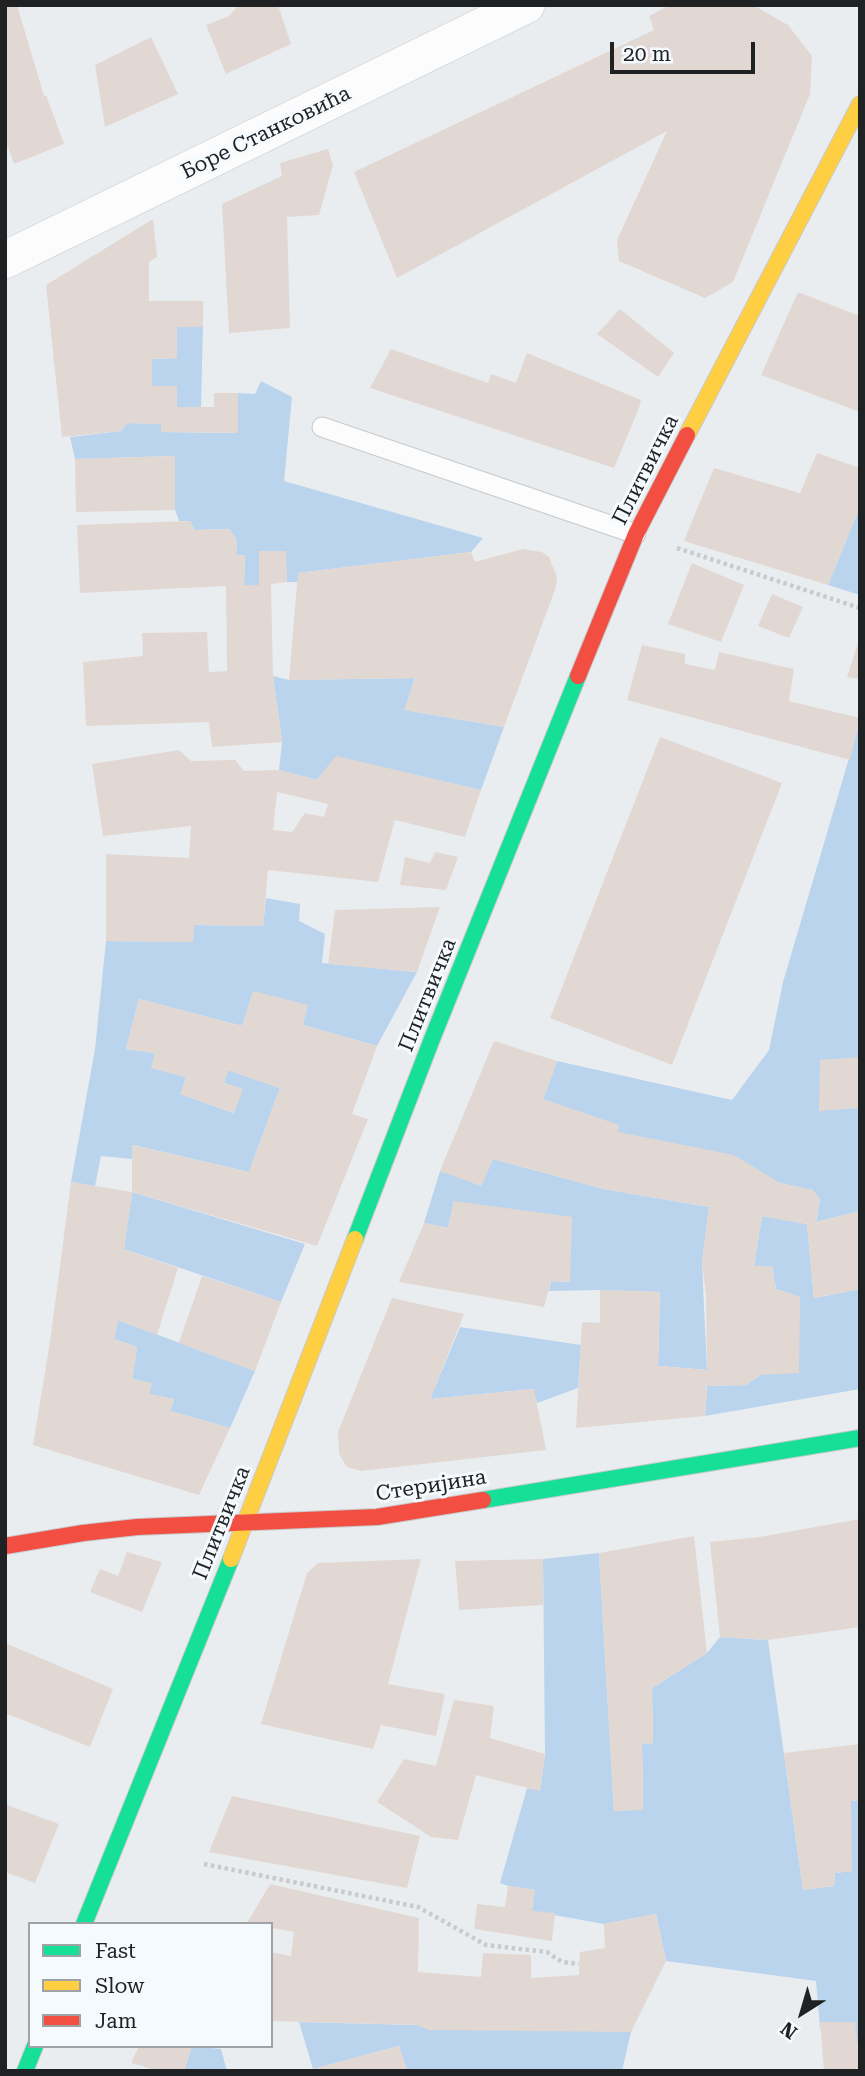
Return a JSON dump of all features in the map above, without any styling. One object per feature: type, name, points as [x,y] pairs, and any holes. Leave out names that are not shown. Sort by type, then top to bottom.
[{"type":"street","name":"Боре Станковића","points":[[5,260],[526,5]]},
{"type":"street","name":"Плитвичка","points":[[85,1922],[246,1522],[437,1026],[636,534],[860,104]]},
{"type":"street","name":"Стеријина","points":[[5,1546],[137,1527],[377,1517],[860,1438]]},
{"type":"street","points":[[25,2071],[34,2048]]},
{"type":"lane","points":[[321,427],[636,534]]},
{"type":"path","points":[[636,534],[860,608]]},
{"type":"path","points":[[204,1864],[418,1907],[486,1945],[547,1952],[562,1962],[579,1964]]},
{"type":"shaded area","points":[[177,327],[203,327],[201,407],[177,407],[177,386],[152,386],[152,359],[177,358]]},
{"type":"shaded area","points":[[261,381],[292,397],[284,481],[483,538],[471,552],[298,573],[298,582],[287,582],[285,551],[259,551],[259,585],[244,585],[245,556],[236,555],[237,540],[229,529],[195,530],[190,521],[179,521],[175,510],[175,456],[75,459],[70,437],[121,431],[127,423],[161,424],[162,432],[238,433],[238,393],[255,394]]},
{"type":"shaded area","points":[[860,506],[860,595],[828,585]]},
{"type":"shaded area","points":[[273,676],[289,680],[415,678],[405,710],[504,727],[481,790],[336,757],[317,780],[279,770],[282,742]]},
{"type":"shaded area","points":[[860,721],[860,1211],[816,1222],[820,1200],[812,1190],[780,1183],[618,1132],[543,1099],[557,1061],[732,1100],[769,1050],[783,982]]},
{"type":"shaded area","points":[[266,898],[300,904],[299,921],[325,934],[322,963],[417,972],[377,1046],[303,1025],[253,992],[242,1026],[139,999],[126,1049],[155,1053],[152,1068],[186,1077],[181,1094],[233,1113],[242,1089],[224,1083],[228,1070],[280,1088],[249,1172],[133,1145],[132,1159],[101,1156],[95,1186],[71,1182],[95,1049],[106,941],[192,942],[194,925],[263,926]]},
{"type":"shaded area","points":[[493,1159],[604,1189],[709,1207],[702,1263],[707,1370],[658,1366],[660,1292],[549,1291],[551,1281],[569,1282],[454,1201],[448,1228],[424,1223],[440,1171],[481,1185]]},
{"type":"shaded area","points":[[132,1192],[305,1244],[281,1302],[124,1249]]},
{"type":"shaded area","points":[[762,1216],[807,1224],[814,1298],[860,1289],[860,1389],[705,1416],[707,1386],[746,1385],[760,1375],[800,1297],[776,1289],[772,1266],[754,1266]]},
{"type":"shaded area","points":[[118,1320],[255,1371],[230,1428],[170,1411],[174,1399],[149,1394],[151,1383],[132,1379],[137,1347],[114,1339]]},
{"type":"shaded area","points":[[460,1327],[581,1345],[578,1388],[537,1403],[533,1389],[430,1399]]},
{"type":"shaded area","points":[[599,1553],[614,1811],[643,1809],[642,1744],[653,1743],[652,1688],[707,1653],[720,1637],[768,1640],[803,1890],[834,1886],[835,1873],[851,1871],[851,1801],[860,1800],[860,2049],[854,2022],[820,2028],[816,1981],[666,1961],[656,1914],[604,1924],[532,1911],[534,1890],[500,1883],[527,1788],[540,1790],[545,1754],[543,1559]]},
{"type":"shaded area","points":[[299,2022],[631,2032],[622,2071],[407,2071],[399,2046],[313,2069]]},
{"type":"shaded area","points":[[191,2048],[221,2049],[227,2071],[184,2071]]},
{"type":"building","points":[[5,5],[17,5],[44,96],[46,95],[64,144],[14,164],[5,139]]},
{"type":"building","points":[[239,5],[278,5],[291,44],[226,74],[206,25],[229,16]]},
{"type":"building","points":[[670,5],[753,5],[788,25],[812,56],[810,94],[733,282],[705,298],[619,261],[617,240],[667,131],[397,278],[354,172],[654,30],[649,16]]},
{"type":"building","points":[[151,37],[178,94],[105,127],[95,65]]},
{"type":"building","points":[[328,149],[333,165],[319,215],[287,217],[290,328],[229,333],[222,204],[282,176],[280,163]]},
{"type":"building","points":[[153,219],[157,257],[149,262],[149,301],[203,301],[203,327],[177,327],[177,358],[152,359],[152,386],[177,386],[177,407],[214,407],[214,393],[238,393],[238,433],[161,432],[161,424],[127,423],[121,431],[62,437],[46,285]]},
{"type":"building","points":[[798,292],[860,316],[860,412],[761,375]]},
{"type":"building","points":[[620,309],[674,353],[658,377],[597,334]]},
{"type":"building","points":[[391,349],[488,383],[491,374],[516,383],[527,353],[641,400],[614,468],[370,388]]},
{"type":"building","points":[[817,453],[860,468],[860,506],[828,585],[684,541],[714,468],[800,493]]},
{"type":"building","points":[[175,456],[175,510],[76,512],[75,459]]},
{"type":"building","points":[[190,521],[195,530],[229,529],[237,540],[236,555],[245,555],[244,585],[259,585],[259,551],[286,551],[287,582],[271,584],[273,676],[282,742],[212,747],[209,722],[86,726],[83,662],[143,656],[142,633],[207,632],[209,672],[227,671],[226,586],[80,593],[77,525]]},
{"type":"building","points":[[523,549],[542,552],[549,557],[557,577],[556,587],[504,727],[404,710],[415,678],[289,680],[298,573],[471,552],[475,562]]},
{"type":"building","points":[[692,563],[744,585],[721,642],[668,624]]},
{"type":"building","points":[[772,594],[803,607],[789,638],[758,626]]},
{"type":"building","points":[[860,640],[860,679],[847,677]]},
{"type":"building","points":[[642,645],[685,654],[685,664],[715,670],[719,652],[794,669],[789,701],[860,718],[850,760],[627,700]]},
{"type":"building","points":[[660,737],[782,783],[672,1065],[550,1018]]},
{"type":"building","points":[[179,750],[191,761],[235,760],[244,771],[279,770],[317,780],[336,756],[481,790],[465,837],[395,820],[378,882],[268,870],[263,926],[194,925],[193,942],[106,941],[106,854],[189,858],[191,826],[103,836],[92,764]],"holes":[[[277,792],[328,804],[324,817],[305,813],[292,832],[273,830]]]},
{"type":"building","points":[[435,852],[458,857],[446,890],[400,885],[405,857],[430,863]]},
{"type":"building","points":[[440,907],[417,972],[328,964],[335,910]]},
{"type":"building","points":[[253,991],[308,1005],[303,1025],[377,1046],[352,1114],[368,1119],[317,1246],[132,1192],[132,1145],[249,1172],[280,1088],[228,1070],[224,1083],[243,1089],[234,1113],[180,1094],[186,1077],[151,1068],[155,1053],[126,1049],[139,999],[242,1026]]},
{"type":"building","points":[[494,1041],[557,1061],[543,1099],[619,1125],[618,1132],[734,1155],[780,1183],[813,1190],[820,1199],[816,1222],[860,1211],[860,1289],[814,1298],[807,1224],[762,1216],[754,1266],[772,1266],[776,1289],[800,1297],[799,1373],[760,1375],[746,1385],[707,1386],[705,1416],[576,1428],[582,1322],[600,1323],[600,1290],[660,1292],[658,1366],[707,1370],[706,1296],[702,1263],[709,1207],[604,1189],[493,1159],[481,1186],[440,1171]]},
{"type":"building","points":[[860,1057],[860,1108],[819,1111],[820,1060]]},
{"type":"building","points":[[71,1182],[132,1192],[124,1249],[178,1268],[157,1335],[118,1320],[114,1339],[137,1347],[132,1379],[152,1383],[149,1394],[174,1399],[170,1411],[230,1428],[199,1495],[33,1445]]},
{"type":"building","points":[[454,1201],[572,1217],[570,1282],[551,1281],[544,1307],[399,1282],[424,1223],[448,1228]]},
{"type":"building","points":[[202,1276],[281,1302],[255,1371],[179,1343]]},
{"type":"building","points":[[392,1298],[464,1314],[430,1399],[534,1389],[546,1450],[361,1471],[347,1467],[339,1454],[338,1432]]},
{"type":"building","points":[[860,1519],[860,1627],[768,1640],[720,1637],[710,1542],[759,1537]]},
{"type":"building","points":[[694,1536],[707,1653],[652,1688],[653,1743],[642,1744],[643,1810],[614,1811],[599,1553]]},
{"type":"building","points":[[127,1552],[162,1562],[142,1612],[90,1592],[100,1569],[118,1576]]},
{"type":"building","points":[[421,1559],[388,1684],[445,1694],[436,1736],[381,1725],[373,1749],[261,1724],[307,1573],[318,1563]]},
{"type":"building","points":[[543,1559],[543,1605],[459,1610],[455,1561]]},
{"type":"building","points":[[5,1643],[113,1689],[90,1747],[5,1713]]},
{"type":"building","points":[[454,1700],[494,1706],[490,1738],[545,1754],[540,1791],[476,1775],[458,1840],[431,1837],[377,1802],[404,1759],[436,1766]]},
{"type":"building","points":[[860,1744],[860,1800],[851,1801],[852,1871],[835,1873],[834,1886],[803,1890],[784,1753]]},
{"type":"building","points":[[232,1796],[420,1836],[407,1888],[209,1852]]},
{"type":"building","points":[[7,1805],[59,1824],[35,1883],[5,1872]]},
{"type":"building","points":[[270,1884],[419,1918],[418,1972],[481,1977],[483,1953],[531,1955],[531,1978],[579,1975],[580,1952],[605,1948],[604,1924],[656,1914],[666,1961],[631,2032],[429,2030],[417,2025],[273,2021],[273,1952],[291,1956],[294,1932],[273,1928],[273,1922],[248,1922]]},
{"type":"building","points":[[508,1886],[535,1890],[532,1911],[555,1913],[552,1941],[474,1929],[477,1904],[505,1907]]},
{"type":"building","points":[[820,2022],[855,2022],[860,2049],[860,2071],[824,2071]]},
{"type":"building","points":[[399,2046],[407,2071],[309,2071],[309,2070]]},
{"type":"building","points":[[138,2048],[191,2048],[184,2071],[159,2071],[131,2063]]},
{"type":"traffic: fast","points":[[355,1239],[578,676]]},
{"type":"traffic: fast","points":[[483,1500],[860,1438]]},
{"type":"traffic: fast","points":[[85,1922],[231,1559]]},
{"type":"traffic: fast","points":[[25,2071],[34,2048]]},
{"type":"traffic: slow","points":[[687,435],[860,104]]},
{"type":"traffic: slow","points":[[231,1559],[355,1239]]},
{"type":"traffic: jam","points":[[578,676],[636,534],[687,435]]},
{"type":"traffic: jam","points":[[5,1546],[137,1527],[377,1517],[483,1500]]}]
